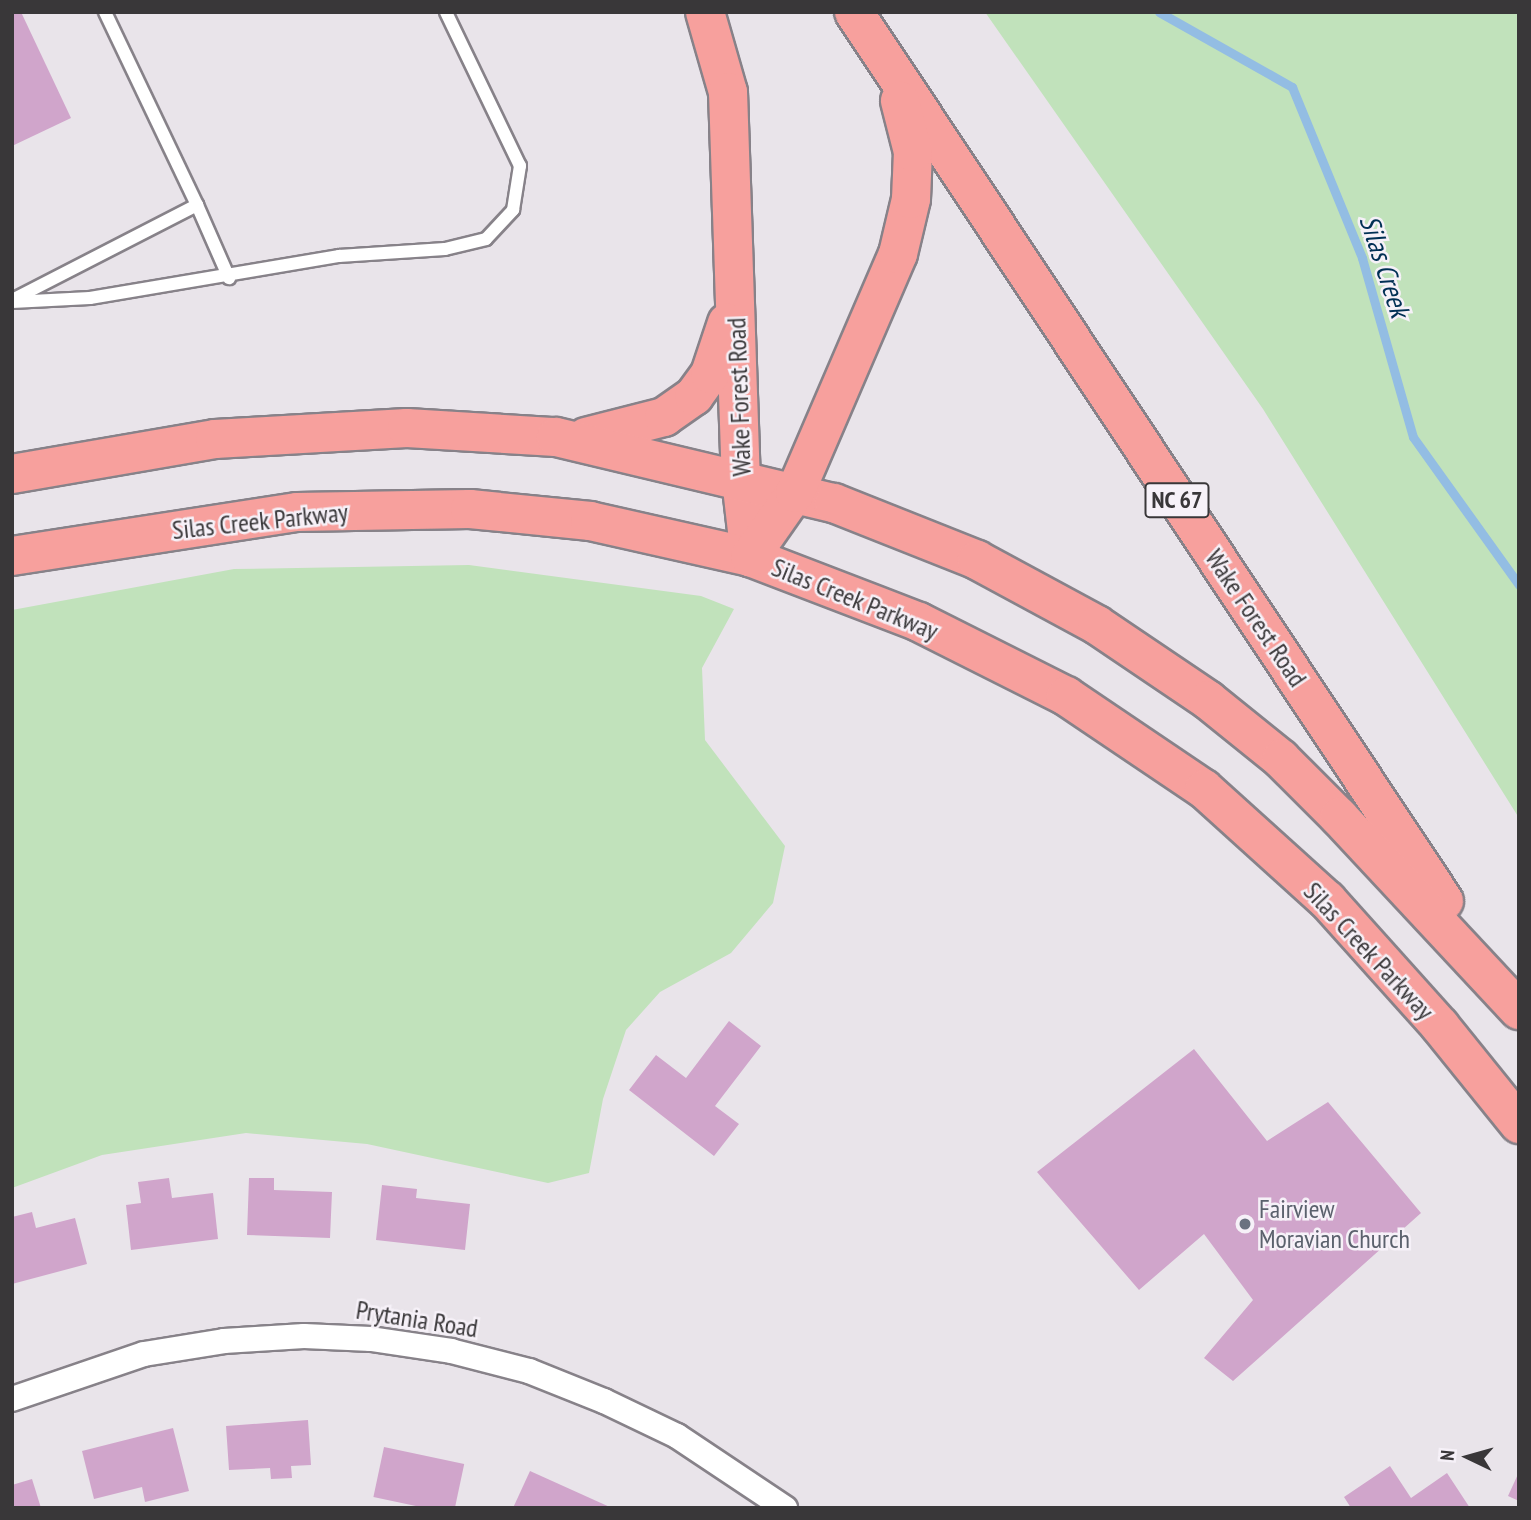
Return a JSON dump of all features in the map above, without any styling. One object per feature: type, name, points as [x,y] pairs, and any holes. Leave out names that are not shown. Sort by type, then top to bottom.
[{"type":"main road","name":"Wake Forest Road","points":[[705,12],[728,92],[741,479],[750,557]]},
{"type":"main road","name":"Wake Forest Road","points":[[854,12],[893,75],[1510,999]]},
{"type":"main road","name":"Wake Forest Road","points":[[750,557],[794,493],[898,254],[912,200],[913,152],[893,75]]},
{"type":"main road","points":[[570,440],[637,428],[664,417],[694,396],[710,374],[735,290]]},
{"type":"main road","points":[[12,474],[229,438],[407,428],[570,440],[834,503],[977,560],[1097,625],[1208,700],[1281,759],[1510,999]]},
{"type":"main road","name":"Silas Creek Parkway","points":[[12,556],[297,512],[470,509],[590,521],[750,557],[919,622],[1066,696],[1204,789],[1327,900],[1440,1026],[1519,1124]]},
{"type":"street","name":"Prytania Road","points":[[12,1399],[80,1373],[171,1350],[304,1336],[371,1339],[451,1351],[529,1371],[604,1401],[677,1436],[785,1508]]},
{"type":"lane","points":[[104,12],[229,278]]},
{"type":"lane","points":[[12,301],[90,298],[229,278],[339,256],[445,248],[486,239],[513,210],[520,166],[446,12]]},
{"type":"lane","points":[[12,301],[197,205]]},
{"type":"green space","points":[[985,12],[1519,12],[1519,818],[1263,409]]},
{"type":"green space","points":[[469,565],[701,596],[734,609],[702,668],[705,740],[785,846],[773,903],[731,953],[660,992],[626,1030],[603,1099],[589,1173],[548,1183],[367,1144],[246,1133],[102,1155],[12,1188],[12,610],[234,569]]},
{"type":"building","points":[[12,12],[21,12],[71,118],[12,146]]},
{"type":"building","points":[[729,1021],[761,1046],[715,1106],[739,1124],[714,1156],[629,1090],[656,1055],[686,1078]]},
{"type":"building","name":"Fairview Moravian Church","points":[[1194,1049],[1267,1141],[1328,1102],[1421,1213],[1233,1381],[1204,1358],[1253,1300],[1204,1234],[1139,1290],[1037,1172]]},
{"type":"building","points":[[169,1178],[172,1198],[213,1193],[218,1239],[131,1250],[126,1205],[141,1203],[138,1182]]},
{"type":"building","points":[[249,1178],[274,1178],[274,1190],[332,1192],[330,1238],[247,1235]]},
{"type":"building","points":[[382,1185],[417,1189],[416,1198],[470,1204],[465,1250],[376,1240]]},
{"type":"building","points":[[32,1212],[36,1228],[75,1218],[87,1264],[12,1284],[12,1217]]},
{"type":"building","points":[[308,1420],[311,1465],[291,1466],[292,1478],[271,1479],[270,1468],[229,1470],[226,1426]]},
{"type":"building","points":[[173,1428],[189,1491],[145,1502],[142,1487],[94,1499],[82,1451]]},
{"type":"building","points":[[384,1447],[464,1464],[455,1508],[426,1508],[373,1497]]},
{"type":"building","points":[[1390,1466],[1411,1498],[1447,1473],[1470,1508],[1351,1508],[1344,1497]]},
{"type":"building","points":[[530,1471],[612,1508],[513,1508]]},
{"type":"building","points":[[1519,1472],[1519,1501],[1508,1496]]},
{"type":"building","points":[[32,1479],[41,1508],[12,1508],[12,1485]]},
{"type":"waterway","name":"Silas Creek","points":[[1159,12],[1292,87],[1362,258],[1413,437],[1519,585]]},
{"type":"place","name":"Fairview Moravian Church","points":[[1245,1224]]}]
